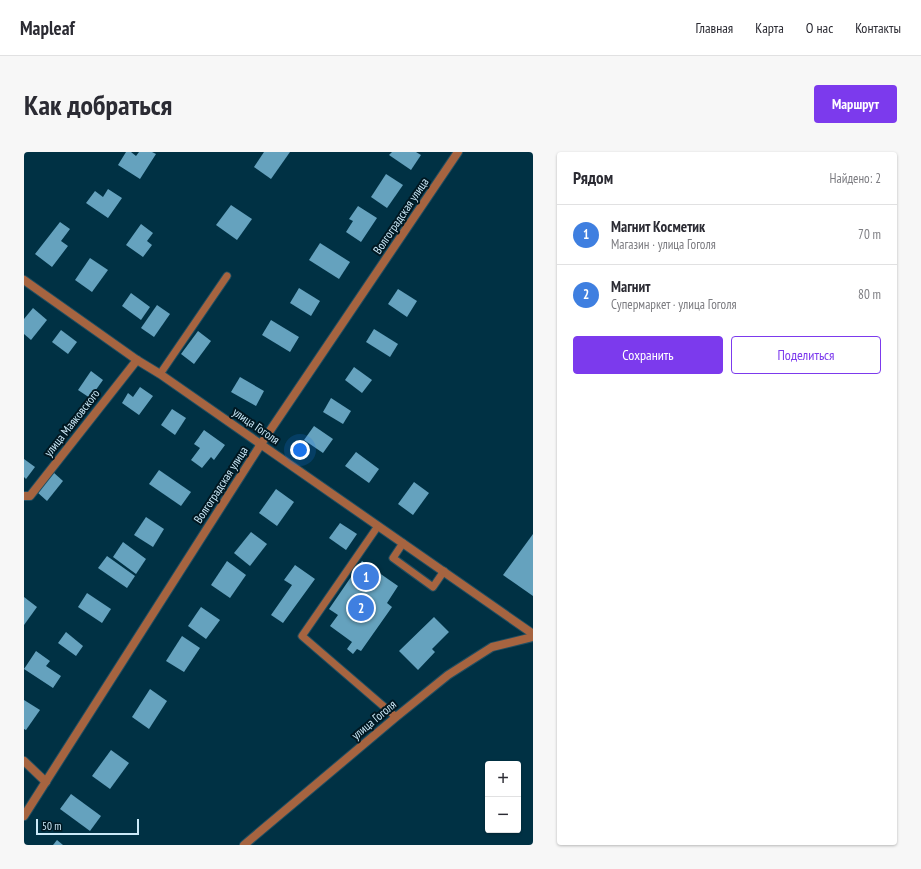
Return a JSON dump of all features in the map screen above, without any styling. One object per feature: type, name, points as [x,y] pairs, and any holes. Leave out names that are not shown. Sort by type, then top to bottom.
[{"type":"street","name":"Волгоградская улица","points":[[24,816],[261,444],[458,152]]},
{"type":"street","name":"улица Гоголя","points":[[24,280],[137,360],[160,374],[444,571],[533,636]]},
{"type":"street","name":"улица Маяковского","points":[[24,496],[30,496],[137,360]]},
{"type":"street","name":"улица Гоголя","points":[[244,845],[448,675],[492,647],[533,636]]},
{"type":"street","points":[[24,761],[46,782]]},
{"type":"lane","points":[[160,374],[227,276]]},
{"type":"lane","points":[[378,526],[302,636],[396,717]]},
{"type":"lane","points":[[403,543],[393,558],[433,587],[444,571]]},
{"type":"building","points":[[126,152],[131,152],[136,156],[139,152],[152,152],[156,154],[140,179],[118,165]]},
{"type":"building","points":[[264,152],[290,152],[271,179],[254,167]]},
{"type":"building","points":[[392,152],[416,152],[421,155],[411,170],[389,155]]},
{"type":"building","points":[[386,174],[403,185],[387,208],[371,197]]},
{"type":"building","points":[[108,189],[122,198],[108,218],[86,203],[95,191],[103,197]]},
{"type":"building","points":[[231,205],[252,219],[237,240],[216,225]]},
{"type":"building","points":[[358,206],[377,218],[361,242],[346,232],[353,221],[349,219]]},
{"type":"building","points":[[60,222],[70,229],[61,241],[68,246],[52,267],[35,254]]},
{"type":"building","points":[[141,224],[153,233],[147,241],[152,245],[143,257],[126,245]]},
{"type":"building","points":[[320,243],[350,262],[339,279],[309,260]]},
{"type":"building","points":[[90,258],[108,270],[92,292],[75,280]]},
{"type":"building","points":[[299,288],[320,301],[311,316],[290,303]]},
{"type":"building","points":[[398,289],[417,301],[407,317],[388,304]]},
{"type":"building","points":[[131,293],[150,307],[141,320],[122,306]]},
{"type":"building","points":[[157,305],[170,314],[154,337],[141,328]]},
{"type":"building","points":[[33,308],[47,320],[31,340],[24,334],[24,319]]},
{"type":"building","points":[[271,320],[299,337],[290,352],[262,335]]},
{"type":"building","points":[[374,329],[398,344],[390,357],[366,342]]},
{"type":"building","points":[[61,330],[77,342],[68,354],[52,342]]},
{"type":"building","points":[[198,331],[211,341],[194,364],[181,354]]},
{"type":"building","points":[[354,367],[372,380],[362,393],[345,380]]},
{"type":"building","points":[[91,371],[103,380],[90,398],[78,390]]},
{"type":"building","points":[[240,377],[264,391],[256,406],[231,392]]},
{"type":"building","points":[[140,387],[153,396],[139,415],[122,403],[128,393],[133,397]]},
{"type":"building","points":[[331,398],[351,411],[343,424],[323,412]]},
{"type":"building","points":[[172,409],[186,418],[175,435],[161,425]]},
{"type":"building","points":[[314,426],[333,439],[323,453],[304,440]]},
{"type":"building","points":[[204,430],[225,445],[214,460],[211,457],[202,468],[191,460],[200,448],[194,444]]},
{"type":"building","points":[[356,452],[379,469],[369,483],[345,466]]},
{"type":"building","points":[[24,459],[35,467],[26,479],[24,477]]},
{"type":"building","points":[[159,470],[191,492],[181,506],[149,484]]},
{"type":"building","points":[[53,472],[63,481],[47,501],[37,492]]},
{"type":"building","points":[[414,482],[429,493],[413,515],[398,504]]},
{"type":"building","points":[[276,489],[294,502],[277,526],[259,513]]},
{"type":"building","points":[[146,517],[164,529],[153,547],[134,535]]},
{"type":"building","points":[[340,523],[357,534],[346,550],[329,538]]},
{"type":"building","points":[[251,532],[267,544],[250,566],[234,553]]},
{"type":"building","points":[[533,534],[533,596],[503,575]]},
{"type":"building","points":[[123,542],[146,559],[136,574],[113,557]]},
{"type":"building","points":[[107,556],[135,576],[127,588],[98,568]]},
{"type":"building","points":[[227,561],[246,575],[230,598],[211,585]]},
{"type":"building","points":[[362,561],[398,586],[387,603],[392,607],[361,651],[357,649],[353,654],[347,649],[352,642],[330,626],[338,615],[329,609]]},
{"type":"building","points":[[295,565],[315,579],[283,623],[271,615],[292,585],[284,580]]},
{"type":"building","points":[[87,593],[111,609],[102,623],[78,607]]},
{"type":"building","points":[[24,597],[37,607],[24,625]]},
{"type":"building","points":[[201,607],[220,620],[206,639],[188,626]]},
{"type":"building","points":[[434,617],[449,632],[432,649],[435,652],[418,670],[399,651]]},
{"type":"building","points":[[66,632],[83,646],[76,656],[58,643]]},
{"type":"building","points":[[182,636],[200,648],[184,672],[166,661]]},
{"type":"building","points":[[36,651],[50,661],[46,666],[61,676],[53,688],[24,669]]},
{"type":"building","points":[[150,689],[167,701],[149,729],[132,717]]},
{"type":"building","points":[[24,700],[40,710],[26,730],[24,729]]},
{"type":"building","points":[[111,750],[129,763],[110,789],[92,776]]},
{"type":"building","points":[[71,794],[101,816],[90,831],[60,809]]},
{"type":"building","points":[[57,840],[63,845],[53,845]]},
{"type":"place","name":"Магнит Косметик","points":[[366,577]]},
{"type":"place","name":"Магнит","points":[[361,608]]}]
